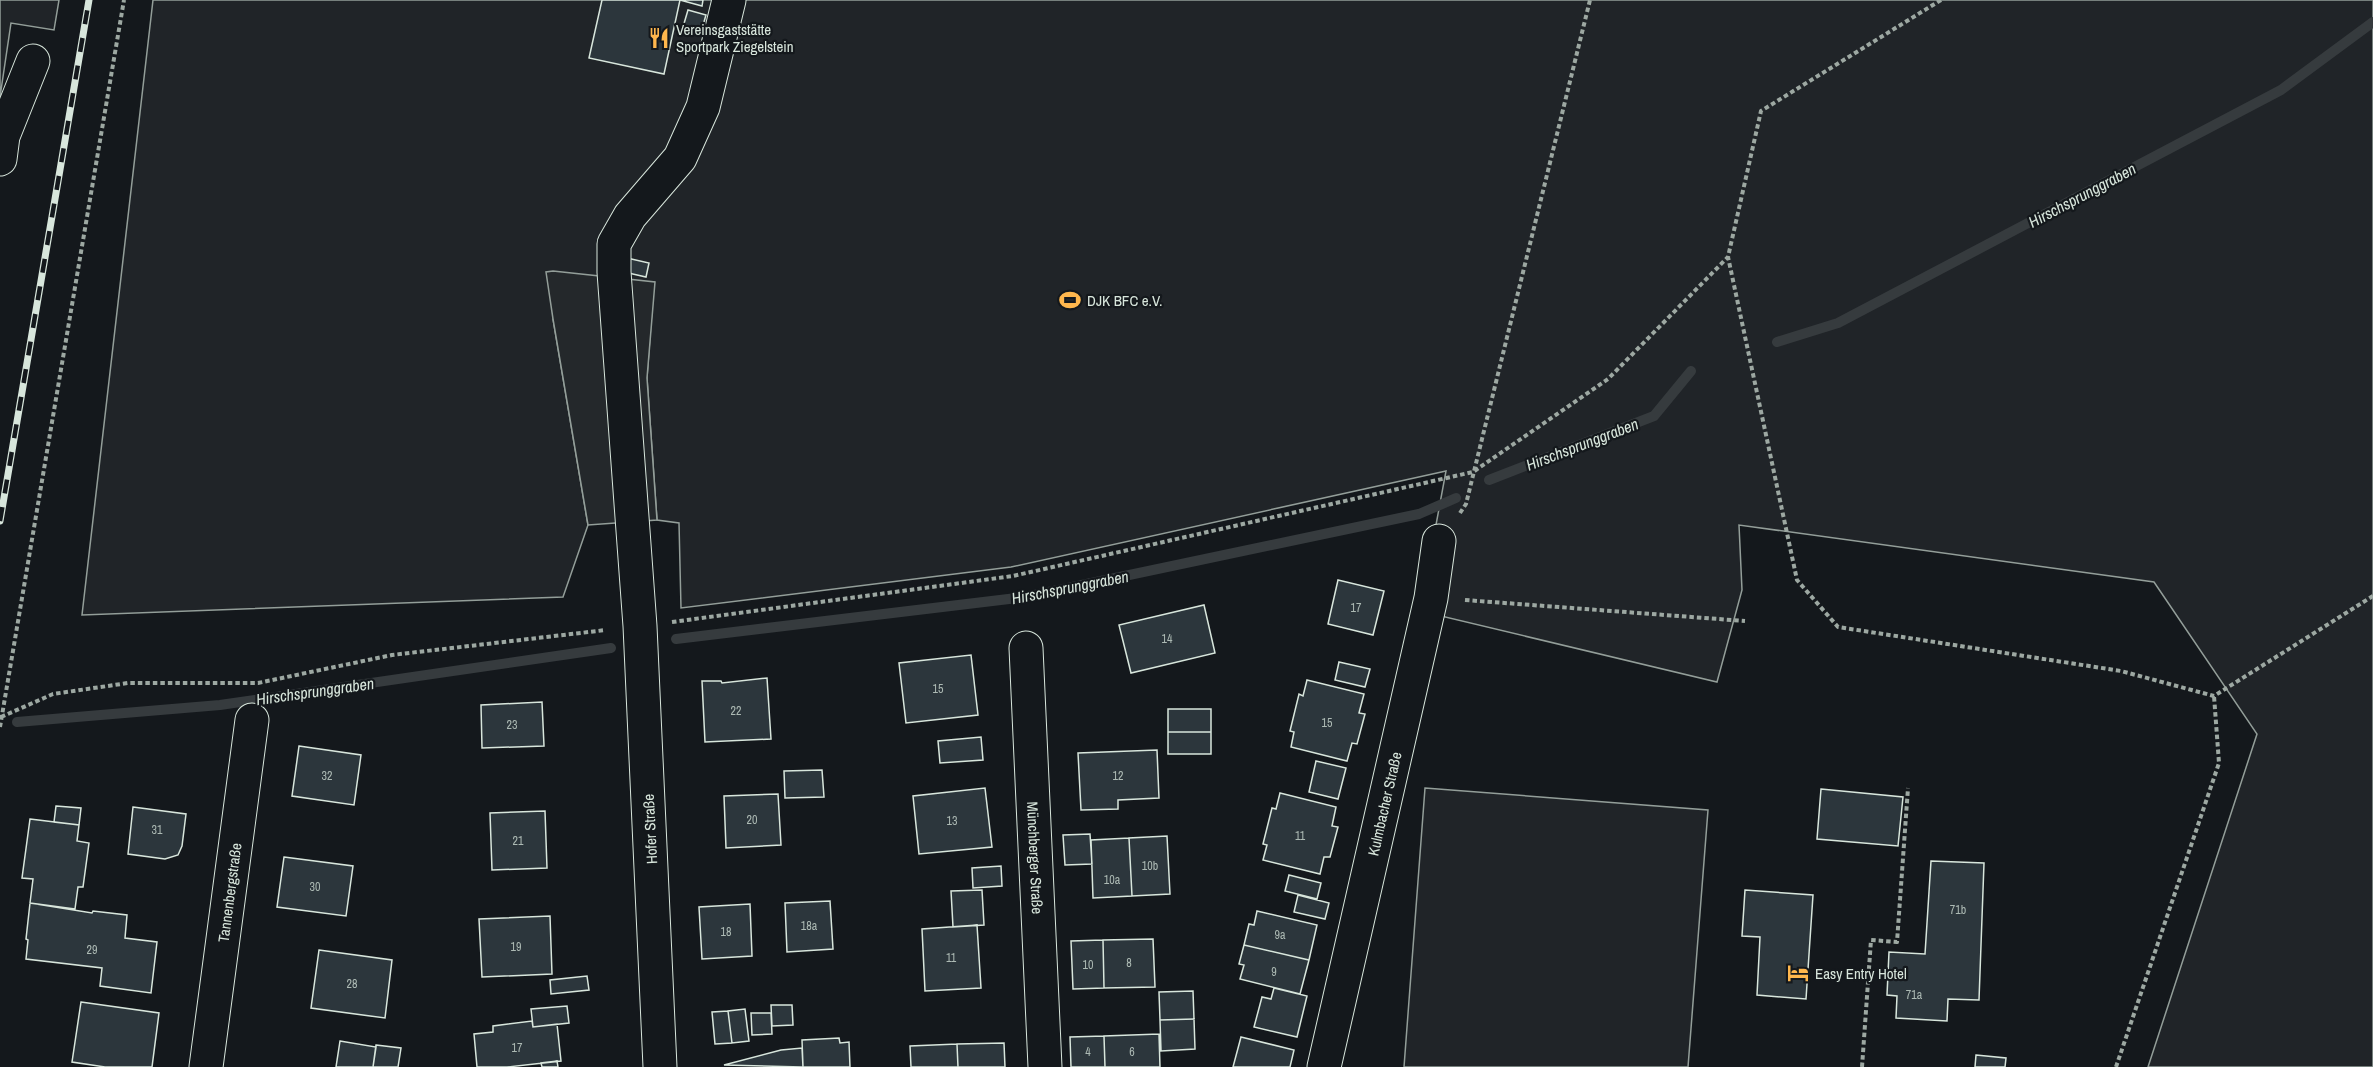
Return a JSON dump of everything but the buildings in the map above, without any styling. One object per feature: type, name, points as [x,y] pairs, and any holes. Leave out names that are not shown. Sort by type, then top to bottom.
[{"type":"street","name":"Hofer Straße","points":[[660,1067],[640,626],[614,272],[614,244],[630,216],[680,158],[703,107],[729,0]]},
{"type":"street","points":[[0,159],[3,136],[33,61]]},
{"type":"street","name":"Kulmbacher Straße","points":[[1323,1067],[1431,598],[1439,541]]},
{"type":"street","name":"Münchberger Straße","points":[[1026,648],[1045,1067]]},
{"type":"street","name":"Tannenbergstraße","points":[[206,1067],[252,720]]},
{"type":"path","points":[[0,727],[124,0]]},
{"type":"path","points":[[1439,541],[1466,504],[1590,0]]},
{"type":"path","points":[[1941,0],[1761,111],[1728,257],[1797,580],[1838,627],[2121,671],[2214,696],[2373,596]]},
{"type":"path","points":[[1,717],[53,694],[128,683],[258,683],[392,655],[640,626],[1013,576],[1473,472],[1608,380],[1728,257]]},
{"type":"path","points":[[1431,598],[1745,621]]},
{"type":"path","points":[[2116,1067],[2219,763],[2214,696]]},
{"type":"path","points":[[1862,1067],[1871,940],[1897,942],[1908,788]]},
{"type":"shaded area","points":[[0,0],[59,0],[54,30],[11,23],[0,97]]},
{"type":"shaded area","points":[[153,0],[2373,0],[2373,1067],[2148,1067],[2257,734],[2154,582],[1739,525],[1742,590],[1717,682],[1420,611],[1446,471],[1011,567],[681,608],[679,523],[657,520],[647,378],[654,282],[553,319],[588,525],[563,597],[82,615]]},
{"type":"shaded area","points":[[546,272],[655,282],[647,378],[657,520],[588,525]]},
{"type":"shaded area","points":[[1425,788],[1708,810],[1688,1067],[1404,1067]]},
{"type":"waterway","name":"Hirschsprunggraben","points":[[1777,342],[1838,323],[2281,90],[2373,22]]},
{"type":"waterway","name":"Hirschsprunggraben","points":[[1489,480],[1654,416],[1691,371]]},
{"type":"waterway","name":"Hirschsprunggraben","points":[[676,639],[1025,597],[1419,514],[1456,498]]},
{"type":"waterway","name":"Hirschsprunggraben","points":[[17,722],[220,705],[611,648]]},
{"type":"railway","points":[[0,521],[89,0]]},
{"type":"place","name":"Vereinsgaststätte Sportpark Ziegelstein","points":[[659,38]]},
{"type":"place","name":"DJK BFC e.V.","points":[[1070,300]]},
{"type":"place","name":"Easy Entry Hotel","points":[[1798,973]]}]
